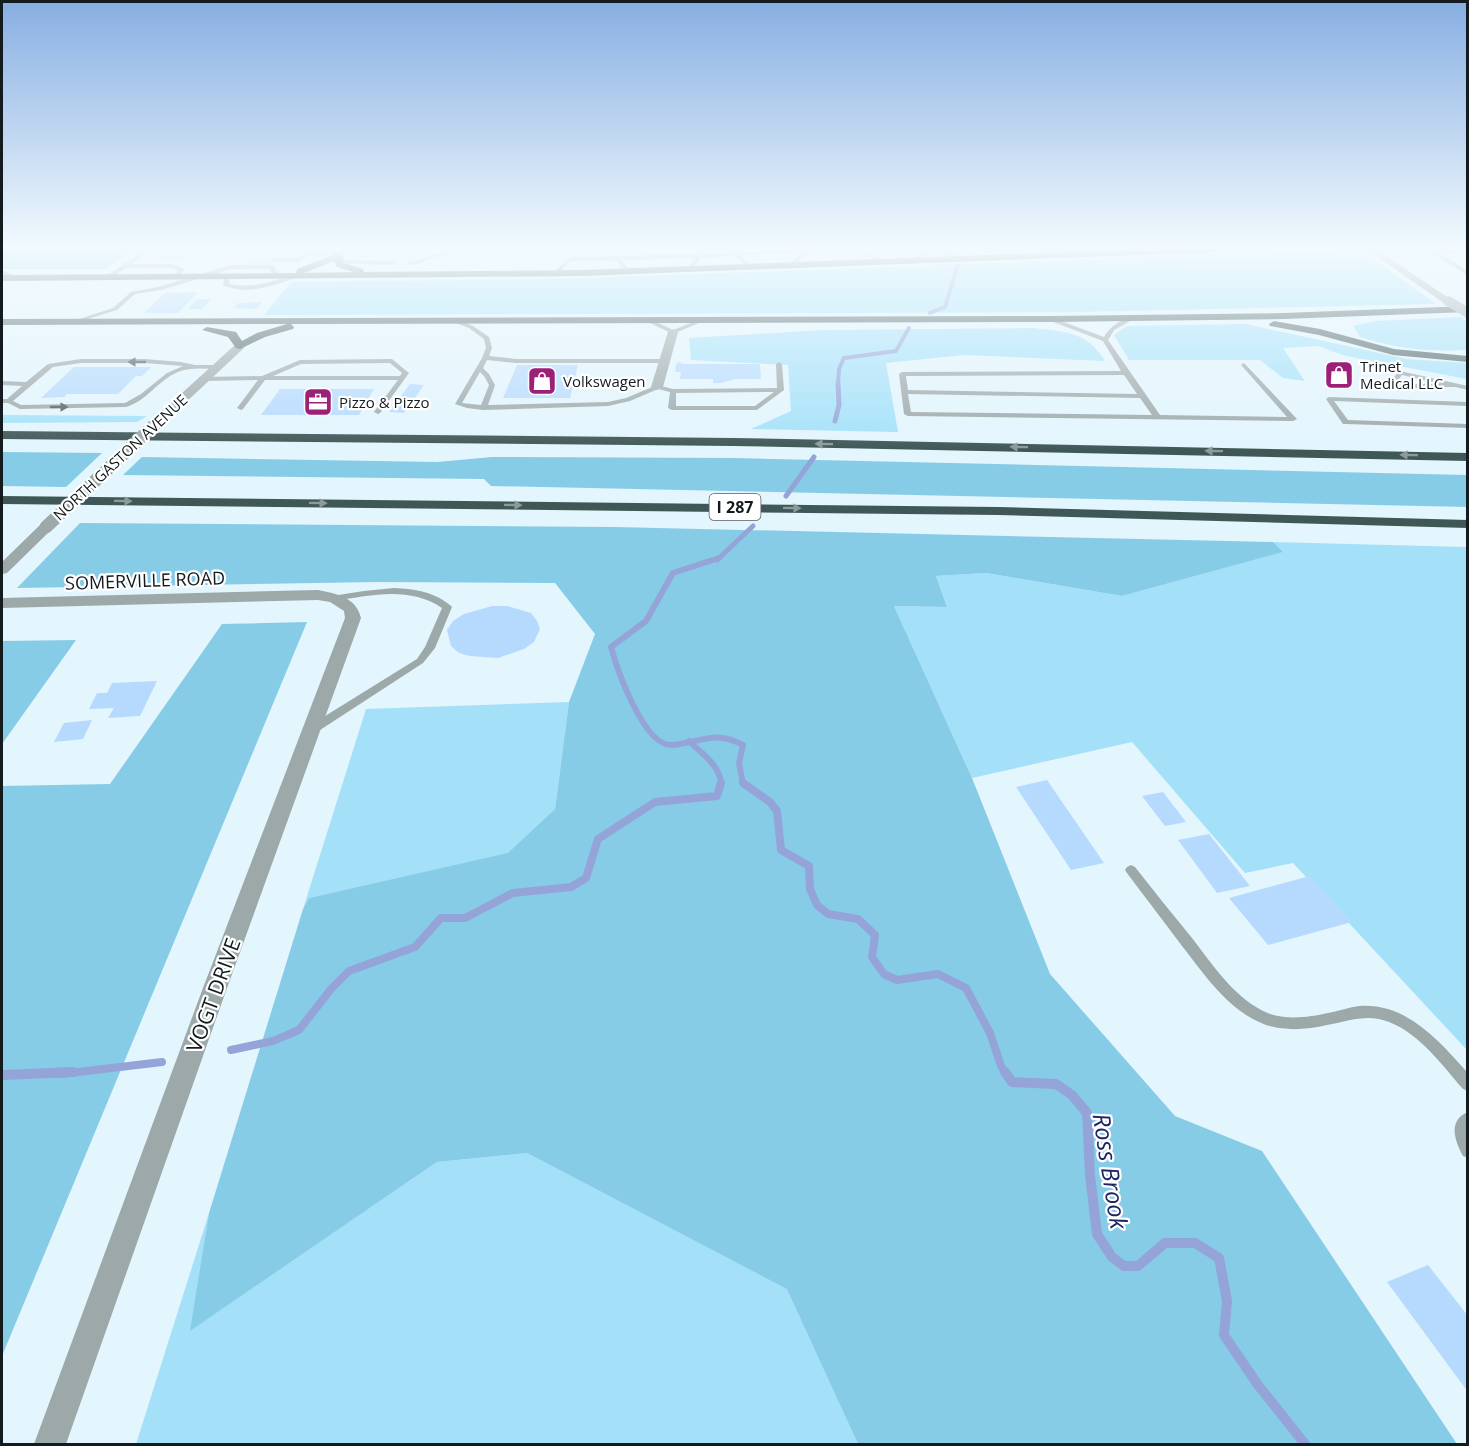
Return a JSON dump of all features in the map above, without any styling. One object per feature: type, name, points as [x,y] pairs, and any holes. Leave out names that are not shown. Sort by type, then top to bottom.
[{"type":"highway","points":[[2,322],[1050,320],[1210,316]]},
{"type":"highway","points":[[1365,316],[1353,319],[1343,326],[1344,330],[1360,340],[1402,351],[1433,354],[1467,352]]},
{"type":"highway","points":[[1150,318],[1275,324],[1328,334],[1393,352],[1467,359]]},
{"type":"highway","points":[[73,322],[215,330],[232,334],[240,346],[284,328],[348,321]]},
{"type":"highway","points":[[2,435],[701,442],[1467,457]]},
{"type":"highway","name":"I 287","points":[[2,500],[998,511],[1467,524]]},
{"type":"street","points":[[657,387],[673,332]]},
{"type":"street","name":"NORTH GASTON AVENUE","points":[[2,570],[45,527],[240,346]]},
{"type":"street","name":"SOMERVILLE ROAD","points":[[2,603],[289,594],[335,598]]},
{"type":"street","name":"VOGT DRIVE","points":[[50,1444],[353,618],[351,609],[335,598]]},
{"type":"lane","points":[[73,322],[91,316]]},
{"type":"lane","points":[[1105,340],[1112,329],[1130,319]]},
{"type":"lane","points":[[648,320],[673,332],[703,320]]},
{"type":"lane","points":[[1050,320],[1105,340],[1158,418]]},
{"type":"lane","points":[[455,321],[471,327],[487,338],[489,348],[480,369],[458,404],[463,407],[608,404],[628,400],[657,387],[673,391],[781,390]]},
{"type":"lane","points":[[485,358],[516,361],[664,361]]},
{"type":"lane","points":[[241,408],[263,378],[300,362],[392,361],[406,373],[378,412]]},
{"type":"lane","points":[[5,401],[50,366],[62,362],[165,362],[195,367],[217,367]]},
{"type":"lane","points":[[779,364],[781,390]]},
{"type":"lane","points":[[1126,373],[902,374],[908,414],[1293,419],[1244,365]]},
{"type":"lane","points":[[5,401],[20,406],[126,405],[134,402],[169,374],[195,367]]},
{"type":"lane","points":[[480,369],[487,375],[492,385],[484,407]]},
{"type":"lane","points":[[1452,385],[1407,386],[1395,380],[1400,373],[1467,388]]},
{"type":"lane","points":[[203,379],[403,378]]},
{"type":"lane","points":[[2,384],[28,384]]},
{"type":"lane","points":[[673,391],[672,408],[757,408],[781,390]]},
{"type":"lane","points":[[904,392],[1143,396]]},
{"type":"lane","points":[[1467,404],[1329,399],[1346,422],[1467,426]]},
{"type":"lane","points":[[310,730],[420,662],[430,648],[447,607],[438,599],[414,592],[384,592],[335,598]]},
{"type":"lane","points":[[1131,870],[1222,986],[1243,1005],[1266,1019],[1290,1023],[1321,1022],[1360,1012],[1385,1014],[1404,1022],[1425,1037],[1467,1084]]},
{"type":"lane","points":[[1467,1119],[1461,1126],[1467,1151]]},
{"type":"shaded area","points":[[1461,317],[1467,322],[1467,349],[1465,350],[1425,350],[1386,344],[1360,337],[1353,326],[1375,321]]},
{"type":"shaded area","points":[[1246,324],[1407,359],[1467,363],[1467,379],[1346,356],[1318,346],[1283,348],[1305,381],[1283,378],[1260,360],[1129,360],[1114,335],[1127,326]]},
{"type":"shaded area","points":[[1034,328],[1065,332],[1083,338],[1098,351],[1105,361],[964,355],[886,363],[898,432],[751,429],[791,411],[788,365],[691,360],[689,338],[824,330]]},
{"type":"shaded area","points":[[2,415],[147,416],[137,422],[2,423]]},
{"type":"shaded area","points":[[2,452],[102,453],[66,487],[2,486]]},
{"type":"shaded area","points":[[142,457],[437,462],[492,457],[734,458],[1467,475],[1468,507],[491,486],[484,479],[123,475]]},
{"type":"shaded area","points":[[80,523],[615,527],[1273,542],[1283,552],[1122,596],[986,573],[936,576],[947,607],[894,606],[972,778],[1050,974],[1175,1116],[1262,1151],[1457,1444],[858,1444],[787,1289],[527,1153],[437,1162],[190,1331],[209,1213],[303,909],[309,898],[508,853],[555,809],[569,702],[595,634],[555,583],[377,582],[17,588]]},
{"type":"shaded area","points":[[1273,542],[1467,547],[1467,1050],[1293,863],[1245,873],[1132,742],[972,778],[894,606],[947,607],[936,576],[986,573],[1122,596],[1282,552]]},
{"type":"shaded area","points":[[307,622],[2,1356],[2,786],[110,784],[222,624]]},
{"type":"shaded area","points":[[76,640],[2,744],[2,641]]},
{"type":"shaded area","points":[[569,702],[555,809],[508,854],[309,898],[303,909],[366,709]]},
{"type":"shaded area","points":[[527,1153],[788,1289],[858,1444],[136,1444],[209,1213],[191,1330],[437,1162]]},
{"type":"building","points":[[679,362],[683,364],[760,364],[761,379],[735,379],[713,383],[713,379],[680,379],[681,372],[675,372],[676,364]]},
{"type":"building","name":"Volkswagen","points":[[517,365],[578,365],[570,398],[503,398]]},
{"type":"building","points":[[74,367],[151,367],[142,376],[136,376],[118,394],[67,394],[64,397],[41,398]]},
{"type":"building","points":[[410,384],[424,385],[404,413],[389,412]]},
{"type":"building","name":"Pizzo & Pizzo","points":[[280,389],[374,389],[359,415],[261,415]]},
{"type":"building","points":[[492,606],[507,606],[531,613],[540,629],[534,642],[524,649],[498,658],[459,653],[451,646],[447,630],[453,621],[464,614]]},
{"type":"building","points":[[157,681],[140,716],[108,718],[114,708],[89,709],[97,693],[107,693],[112,683]]},
{"type":"building","points":[[92,720],[83,739],[54,742],[64,723]]},
{"type":"building","points":[[1047,780],[1104,863],[1071,870],[1016,787]]},
{"type":"building","points":[[1163,792],[1186,822],[1165,826],[1142,796]]},
{"type":"building","points":[[1209,834],[1250,886],[1217,893],[1178,840]]},
{"type":"building","points":[[1310,876],[1352,922],[1268,945],[1229,898]]},
{"type":"building","points":[[1428,1265],[1468,1316],[1468,1392],[1387,1282]]},
{"type":"waterway","name":"Ross Brook","points":[[838,385],[839,369],[844,358],[896,351],[909,328]]},
{"type":"waterway","name":"Ross Brook","points":[[835,421],[839,405],[838,385]]},
{"type":"waterway","name":"Ross Brook","points":[[786,496],[814,457]]},
{"type":"waterway","name":"Ross Brook","points":[[717,560],[753,526]]},
{"type":"waterway","name":"Ross Brook","points":[[690,742],[672,745],[662,742],[652,734],[633,705],[611,647],[646,621],[673,573],[719,558]]},
{"type":"waterway","name":"Ross Brook","points":[[690,742],[715,737],[733,740],[743,745],[739,763],[743,784]]},
{"type":"waterway","points":[[690,742],[718,771],[721,783]]},
{"type":"waterway","points":[[231,1050],[273,1041],[299,1030],[331,989],[349,971],[415,947],[441,918],[465,918],[513,893],[571,887],[586,878],[598,839],[655,802],[717,796],[721,783]]},
{"type":"waterway","name":"Ross Brook","points":[[743,783],[770,802],[777,811],[781,850],[809,866],[810,889],[817,905],[828,914],[858,919],[875,935],[872,957],[884,974],[897,980],[938,974],[966,988],[990,1033],[1006,1074]]},
{"type":"waterway","points":[[61,1074],[162,1062]]},
{"type":"waterway","points":[[2,1075],[73,1072]]},
{"type":"waterway","name":"Ross Brook","points":[[1005,1072],[1012,1082],[1056,1084],[1072,1095],[1087,1113],[1090,1175],[1097,1234],[1112,1257],[1124,1266],[1138,1266],[1165,1243],[1195,1243],[1219,1258],[1227,1301],[1224,1335],[1258,1385],[1305,1444]]},
{"type":"place","name":"Trinet Medical LLC","points":[[1339,375]]},
{"type":"place","name":"Volkswagen","points":[[542,381]]},
{"type":"place","name":"Pizzo & Pizzo","points":[[318,402]]}]
